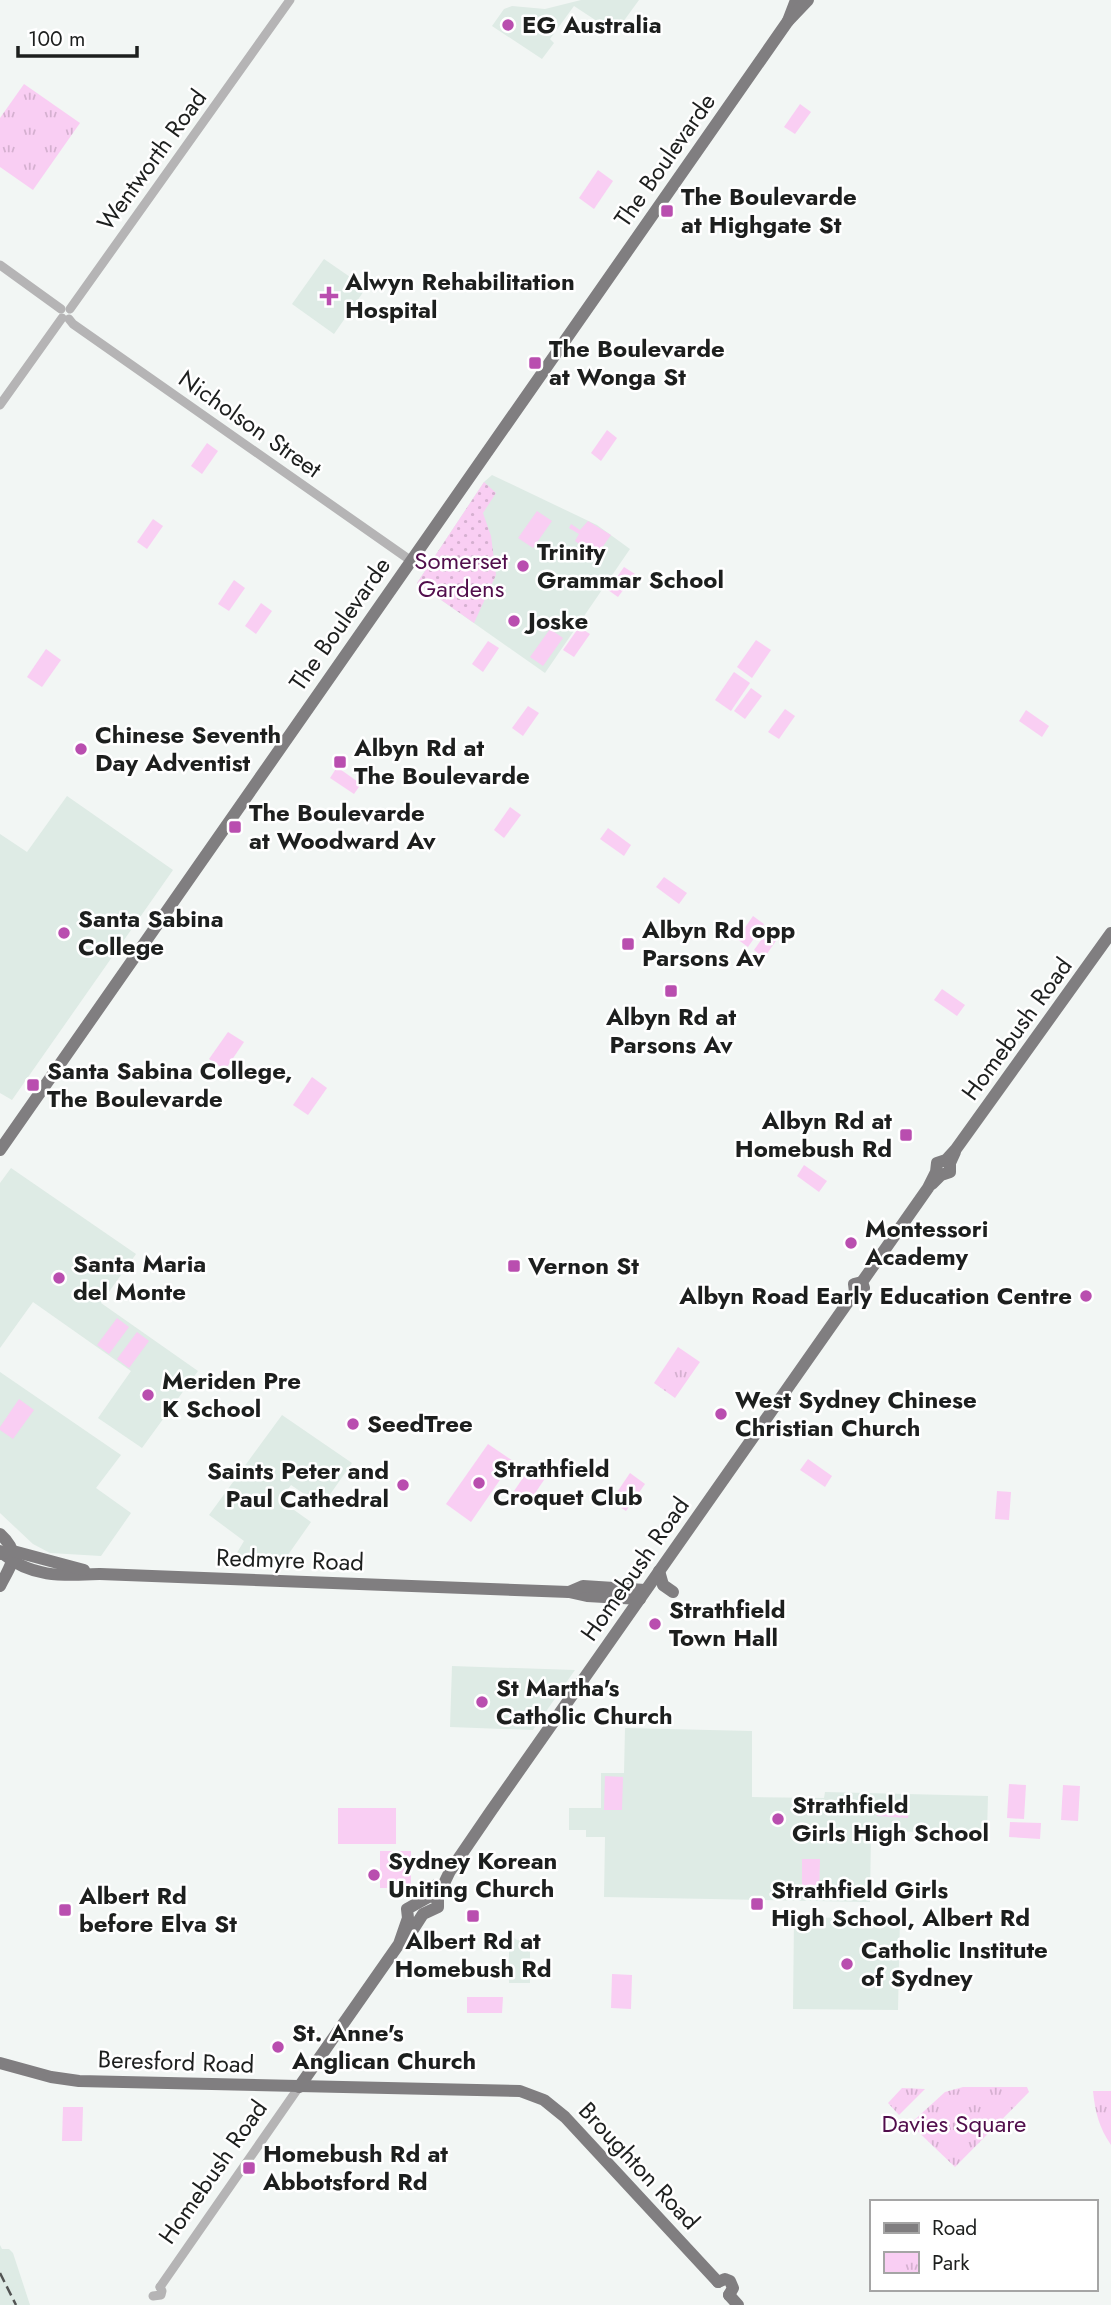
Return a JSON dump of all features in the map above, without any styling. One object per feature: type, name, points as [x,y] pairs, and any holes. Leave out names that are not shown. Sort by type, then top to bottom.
[{"type":"main road","name":"The Boulevarde","points":[[788,21],[796,0]]},
{"type":"main road","name":"The Boulevarde","points":[[0,1150],[788,21],[808,0]]},
{"type":"main road","name":"Homebush Road","points":[[299,2087],[399,1944],[405,1943],[413,1919],[407,1911],[410,1906],[434,1897],[438,1882],[450,1871],[928,1188],[939,1173],[950,1172],[948,1161],[956,1149],[1111,933]]},
{"type":"main road","points":[[0,1586],[5,1549],[100,1574]]},
{"type":"main road","name":"Redmyre Road","points":[[5,1549],[38,1573],[52,1575],[100,1574],[569,1592],[609,1597],[643,1595]]},
{"type":"main road","points":[[659,1571],[663,1585],[673,1592]]},
{"type":"main road","name":"Redmyre Road","points":[[569,1592],[583,1586],[643,1595]]},
{"type":"main road","points":[[609,1597],[619,1612],[617,1631]]},
{"type":"main road","name":"Beresford Road","points":[[0,2063],[65,2080],[520,2091]]},
{"type":"main road","name":"Broughton Road","points":[[520,2091],[544,2100],[558,2110],[718,2282],[718,2293],[729,2295],[738,2305]]},
{"type":"street","name":"Wentworth Road","points":[[0,405],[290,0]]},
{"type":"street","name":"Nicholson Street","points":[[0,265],[410,560]]},
{"type":"street","name":"Homebush Road","points":[[147,2305],[153,2296],[161,2295],[160,2287],[299,2087]]},
{"type":"shaded area","points":[[581,0],[639,0],[615,33],[574,6],[550,39],[554,43],[542,59],[492,26],[504,9],[512,6],[545,9]]},
{"type":"shaded area","name":"Alwyn Rehabilitation Hospital","points":[[324,259],[366,288],[334,334],[292,304]]},
{"type":"shaded area","name":"Trinity Grammar School","points":[[492,475],[597,525],[630,549],[545,673],[417,583],[484,482]]},
{"type":"shaded area","name":"Santa Sabina College","points":[[67,796],[173,870],[12,1100],[0,1093],[0,834],[27,852]]},
{"type":"shaded area","name":"Santa Maria del Monte","points":[[11,1168],[136,1254],[101,1303],[198,1371],[142,1448],[98,1418],[131,1371],[33,1302],[0,1348],[0,1183]]},
{"type":"shaded area","points":[[0,1372],[121,1455],[96,1488],[131,1513],[101,1556],[50,1553],[33,1544],[0,1513]]},
{"type":"shaded area","points":[[282,1415],[352,1463],[322,1506],[291,1485],[280,1500],[311,1522],[283,1562],[232,1561],[244,1541],[209,1515]]},
{"type":"shaded area","points":[[452,1666],[575,1670],[533,1730],[450,1727]]},
{"type":"shaded area","name":"Strathfield Girls High School","points":[[625,1728],[752,1731],[752,1797],[824,1798],[825,1792],[988,1796],[987,1833],[871,1831],[870,1902],[604,1897],[605,1837],[586,1837],[586,1830],[569,1830],[569,1808],[601,1808],[601,1773],[624,1773]]},
{"type":"shaded area","name":"Catholic Institute of Sydney","points":[[794,1917],[900,1919],[898,2010],[793,2009]]},
{"type":"shaded area","points":[[513,1937],[526,1941],[529,1938],[536,1945],[530,1950],[530,1983],[509,1983],[509,1948],[506,1944]]},
{"type":"shaded area","points":[[0,2245],[2,2249],[9,2249],[13,2253],[30,2305],[0,2305]]},
{"type":"green space","points":[[24,84],[80,123],[33,190],[0,167],[0,118]]},
{"type":"green space","points":[[800,104],[811,112],[795,134],[784,127]]},
{"type":"green space","points":[[598,170],[613,181],[594,209],[579,198]]},
{"type":"green space","points":[[607,430],[617,438],[601,461],[591,453]]},
{"type":"green space","points":[[207,443],[218,451],[202,474],[191,466]]},
{"type":"green space","name":"Somerset Gardens","points":[[484,482],[496,493],[483,513],[491,536],[496,575],[474,623],[417,583]]},
{"type":"green space","points":[[537,511],[552,521],[533,548],[518,538]]},
{"type":"green space","points":[[153,519],[163,526],[147,549],[137,542]]},
{"type":"green space","points":[[588,521],[611,535],[596,556],[575,541],[579,534],[569,528],[571,524],[580,530]]},
{"type":"green space","points":[[624,567],[635,574],[618,597],[608,590]]},
{"type":"green space","points":[[234,580],[245,588],[229,611],[218,604]]},
{"type":"green space","points":[[261,603],[272,611],[256,634],[245,626]]},
{"type":"green space","points":[[579,627],[590,634],[574,657],[563,650]]},
{"type":"green space","points":[[550,629],[563,638],[543,666],[530,657]]},
{"type":"green space","points":[[756,640],[771,650],[752,678],[737,667]]},
{"type":"green space","points":[[488,641],[499,648],[483,672],[472,664]]},
{"type":"green space","points":[[46,649],[61,660],[42,687],[27,677]]},
{"type":"green space","points":[[734,672],[750,683],[731,711],[715,700]]},
{"type":"green space","points":[[751,688],[762,696],[745,719],[734,711]]},
{"type":"green space","points":[[528,706],[539,713],[523,736],[512,728]]},
{"type":"green space","points":[[785,709],[795,716],[779,739],[768,732]]},
{"type":"green space","points":[[1026,710],[1049,726],[1042,737],[1019,721]]},
{"type":"green space","points":[[337,767],[361,784],[354,794],[330,778]]},
{"type":"green space","points":[[510,807],[521,815],[504,838],[494,830]]},
{"type":"green space","points":[[608,828],[631,845],[624,856],[600,839]]},
{"type":"green space","points":[[664,877],[687,893],[679,904],[656,887]]},
{"type":"green space","points":[[753,916],[764,924],[748,947],[737,939]]},
{"type":"green space","points":[[770,927],[780,935],[764,958],[754,950]]},
{"type":"green space","points":[[942,989],[965,1005],[957,1016],[934,1000]]},
{"type":"green space","points":[[228,1032],[244,1042],[225,1070],[209,1059]]},
{"type":"green space","points":[[312,1077],[327,1088],[308,1115],[293,1105]]},
{"type":"green space","points":[[804,1165],[827,1181],[819,1192],[797,1176]]},
{"type":"green space","points":[[117,1318],[129,1327],[109,1354],[97,1345]]},
{"type":"green space","points":[[137,1332],[149,1341],[129,1368],[117,1359]]},
{"type":"green space","points":[[678,1347],[700,1362],[675,1398],[654,1383]]},
{"type":"green space","points":[[19,1399],[34,1410],[13,1439],[0,1430],[0,1427]]},
{"type":"green space","name":"Strathfield Croquet Club","points":[[488,1444],[513,1461],[471,1522],[446,1504]]},
{"type":"green space","points":[[808,1459],[832,1476],[825,1487],[800,1470]]},
{"type":"green space","points":[[531,1466],[546,1477],[527,1505],[512,1494]]},
{"type":"green space","points":[[630,1473],[645,1484],[626,1511],[611,1501]]},
{"type":"green space","points":[[997,1491],[1011,1492],[1009,1520],[995,1519]]},
{"type":"green space","points":[[605,1776],[623,1777],[622,1810],[604,1810]]},
{"type":"green space","points":[[1009,1784],[1026,1785],[1024,1819],[1007,1818]]},
{"type":"green space","points":[[1063,1785],[1080,1786],[1078,1821],[1061,1820]]},
{"type":"green space","points":[[878,1801],[909,1802],[908,1818],[877,1816]]},
{"type":"green space","points":[[338,1808],[396,1808],[396,1844],[338,1844]]},
{"type":"green space","points":[[1010,1822],[1041,1823],[1040,1839],[1009,1837]]},
{"type":"green space","points":[[380,1851],[411,1851],[411,1888],[380,1888]]},
{"type":"green space","points":[[802,1859],[820,1859],[819,1893],[802,1893]]},
{"type":"green space","points":[[612,1974],[632,1975],[631,2009],[611,2008]]},
{"type":"green space","points":[[467,1997],[503,1997],[502,2013],[467,2013]]},
{"type":"green space","name":"Davies Square","points":[[963,2087],[1027,2087],[1029,2092],[955,2167],[910,2124],[945,2092]]},
{"type":"green space","name":"Davies Square","points":[[902,2088],[925,2089],[899,2115],[888,2103]]},
{"type":"green space","points":[[1093,2091],[1111,2091],[1111,2145],[1098,2119]]},
{"type":"green space","points":[[63,2107],[83,2107],[82,2141],[62,2141]]},
{"type":"railway","points":[[0,2273],[16,2305]]},
{"type":"place","name":"EG Australia","points":[[508,25]]},
{"type":"place","name":"The Boulevarde at Highgate St","points":[[667,211]]},
{"type":"place","name":"Alwyn Rehabilitation Hospital","points":[[329,296]]},
{"type":"place","name":"The Boulevarde at Wonga St","points":[[535,363]]},
{"type":"place","name":"Trinity Grammar School","points":[[523,566]]},
{"type":"place","name":"Joske","points":[[514,621]]},
{"type":"place","name":"Chinese Seventh Day Adventist","points":[[81,749]]},
{"type":"place","name":"Albyn Rd at The Boulevarde","points":[[340,762]]},
{"type":"place","name":"The Boulevarde at Woodward Av","points":[[235,827]]},
{"type":"place","name":"Santa Sabina College","points":[[64,933]]},
{"type":"place","name":"Albyn Rd opp Parsons Av","points":[[628,944]]},
{"type":"place","name":"Albyn Rd at Parsons Av","points":[[671,991]]},
{"type":"place","name":"Santa Sabina College, The Boulevarde","points":[[33,1085]]},
{"type":"place","name":"Albyn Rd at Homebush Rd","points":[[906,1135]]},
{"type":"place","name":"Montessori Academy","points":[[851,1243]]},
{"type":"place","name":"Vernon St","points":[[514,1266]]},
{"type":"place","name":"Santa Maria del Monte","points":[[59,1278]]},
{"type":"place","name":"Albyn Road Early Education Centre","points":[[1086,1296]]},
{"type":"place","name":"Meriden Pre K School","points":[[148,1395]]},
{"type":"place","name":"West Sydney Chinese Christian Church","points":[[721,1414]]},
{"type":"place","name":"SeedTree","points":[[353,1424]]},
{"type":"place","name":"Strathfield Croquet Club","points":[[479,1483]]},
{"type":"place","name":"Saints Peter and Paul Cathedral","points":[[403,1485]]},
{"type":"place","name":"Strathfield Town Hall","points":[[655,1624]]},
{"type":"place","name":"St Martha's Catholic Church","points":[[482,1702]]},
{"type":"place","name":"Strathfield Girls High School","points":[[778,1819]]},
{"type":"place","name":"Sydney Korean Uniting Church","points":[[374,1875]]},
{"type":"place","name":"Strathfield Girls High School, Albert Rd","points":[[757,1904]]},
{"type":"place","name":"Albert Rd before Elva St","points":[[65,1910]]},
{"type":"place","name":"Albert Rd at Homebush Rd","points":[[473,1916]]},
{"type":"place","name":"Catholic Institute of Sydney","points":[[847,1964]]},
{"type":"place","name":"St. Anne's Anglican Church","points":[[278,2047]]},
{"type":"place","name":"Homebush Rd at Abbotsford Rd","points":[[249,2168]]}]
